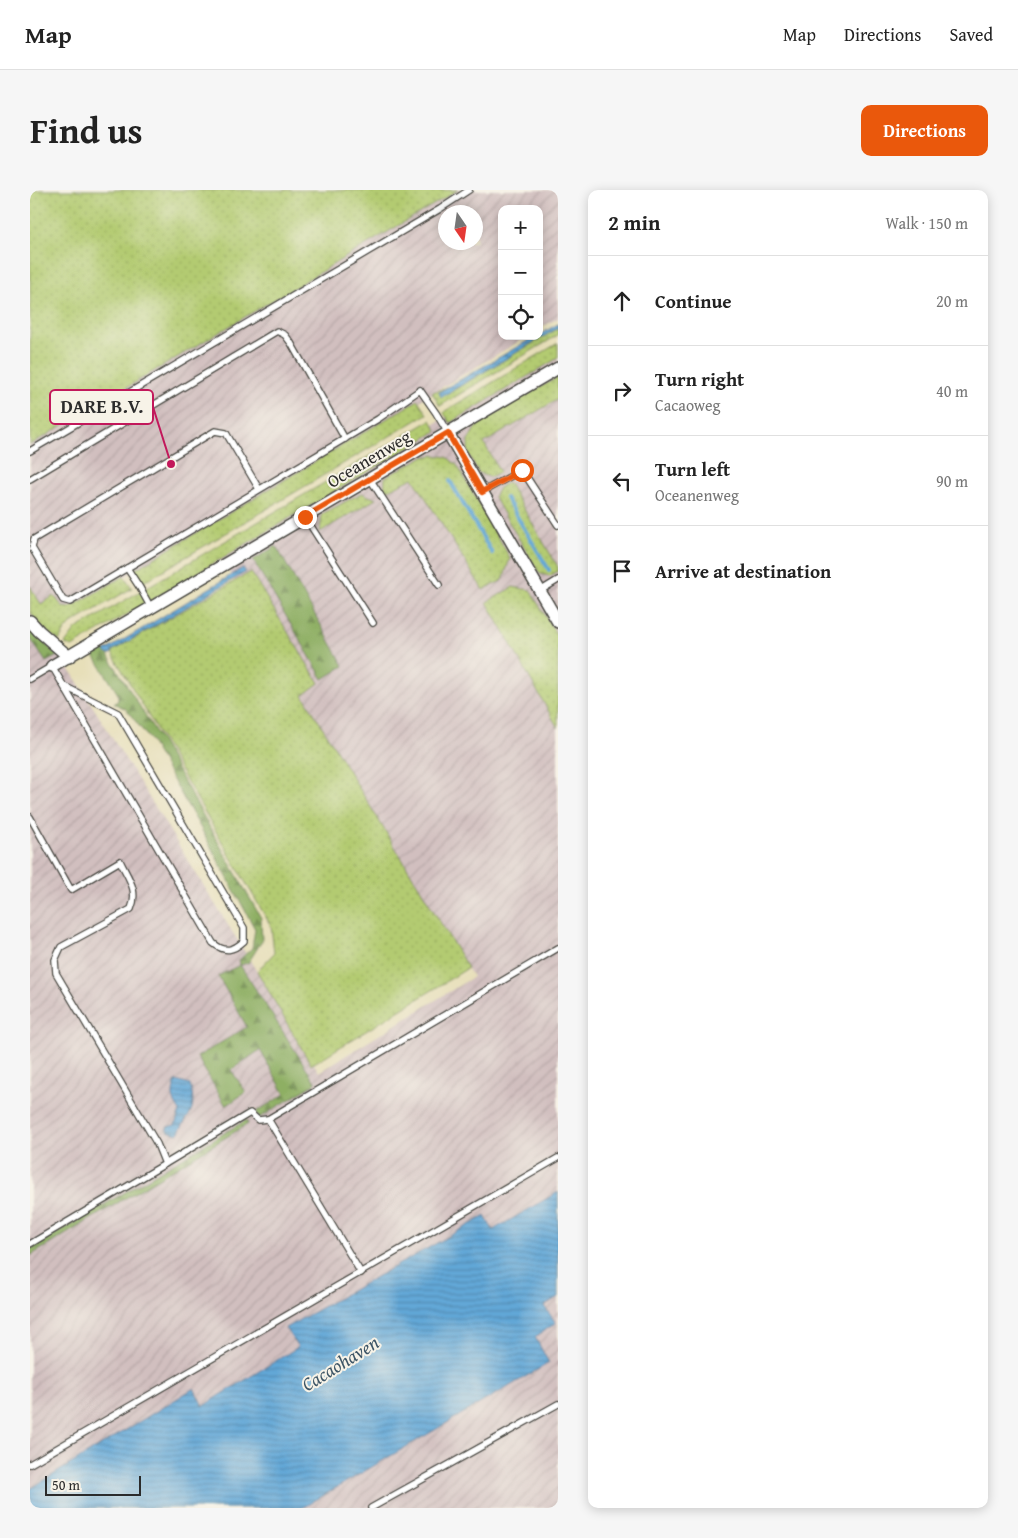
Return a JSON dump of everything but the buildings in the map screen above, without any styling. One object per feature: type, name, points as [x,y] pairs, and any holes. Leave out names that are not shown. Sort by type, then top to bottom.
[{"type":"street","name":"Oceanenweg","points":[[52,666],[558,368]]},
{"type":"street","points":[[448,433],[558,622]]},
{"type":"street","points":[[30,621],[69,657]]},
{"type":"lane","points":[[30,451],[440,209],[469,190]]},
{"type":"lane","points":[[30,479],[277,331],[285,335],[291,343],[345,439]]},
{"type":"lane","points":[[260,490],[226,433],[215,431],[34,539],[32,548],[63,600],[70,602],[260,490],[345,439],[420,390],[448,433]]},
{"type":"lane","points":[[482,492],[522,470],[558,526]]},
{"type":"lane","points":[[370,479],[439,585]]},
{"type":"lane","points":[[305,517],[372,623]]},
{"type":"lane","points":[[127,568],[150,608]]},
{"type":"lane","points":[[540,591],[558,580]]},
{"type":"lane","points":[[30,679],[52,666],[213,943],[221,949],[230,949],[238,946],[244,941],[244,928],[118,713],[64,686]]},
{"type":"lane","points":[[30,817],[71,890],[120,861],[134,890],[135,900],[131,909],[61,947],[55,960],[56,973],[157,1144],[165,1164]]},
{"type":"lane","points":[[30,1244],[250,1113],[258,1120],[268,1119],[558,948]]},
{"type":"lane","points":[[268,1119],[361,1272]]},
{"type":"lane","points":[[30,1464],[558,1158]]},
{"type":"lane","points":[[371,1508],[558,1404]]},
{"type":"shaded area","points":[[30,190],[558,190],[558,318],[543,327],[543,205],[498,205],[498,340],[521,340],[50,621],[30,592]]},
{"type":"shaded area","points":[[558,353],[558,1209],[30,1508],[30,605],[319,1072],[473,977],[215,549]]},
{"type":"shaded area","points":[[558,1281],[558,1508],[287,1508],[533,1296]]},
{"type":"green space","points":[[30,190],[458,190],[30,445]]},
{"type":"green space","points":[[558,328],[558,335],[440,406],[432,392],[449,387],[439,392],[442,397],[538,340],[543,340],[543,337]]},
{"type":"green space","points":[[558,343],[558,358],[450,423],[444,413],[445,411]]},
{"type":"green space","points":[[558,377],[558,399],[484,443],[500,472],[490,477],[478,472],[468,453],[468,441],[479,423]]},
{"type":"green space","points":[[418,400],[427,414],[142,583],[134,570]]},
{"type":"green space","points":[[431,420],[437,431],[72,647],[65,644],[76,629]]},
{"type":"green space","points":[[435,455],[447,457],[457,465],[510,558],[503,580],[483,590],[413,478],[384,492],[385,477],[423,457]]},
{"type":"green space","points":[[508,482],[558,567],[558,571],[550,576],[540,574],[494,497],[499,488]]},
{"type":"green space","points":[[362,493],[376,499],[320,532],[322,514]]},
{"type":"green space","points":[[276,546],[344,666],[323,679],[253,560]]},
{"type":"green space","points":[[251,572],[319,683],[303,695],[468,968],[311,1065],[257,971],[274,953],[271,926],[112,653],[112,651]]},
{"type":"green space","points":[[124,576],[132,588],[71,624],[59,641],[39,625],[30,611],[30,586],[41,604],[54,596],[63,607],[69,608]]},
{"type":"green space","points":[[513,587],[530,590],[558,637],[558,728],[487,602]]},
{"type":"green space","points":[[30,627],[57,656],[46,662],[30,638]]},
{"type":"green space","points":[[98,648],[105,651],[108,655],[160,739],[261,918],[262,941],[248,963],[240,965],[239,960],[252,948],[255,929],[204,834],[150,740],[126,709],[114,703],[118,701],[118,694],[91,651]]},
{"type":"green space","points":[[240,965],[316,1083],[259,1118],[256,1112],[285,1094],[260,1050],[231,1070],[246,1092],[226,1106],[197,1057],[247,1027],[218,976]]},
{"type":"green space","points":[[246,1120],[248,1124],[30,1256],[30,1249]]},
{"type":"water","points":[[558,324],[558,328],[543,337],[543,333]]},
{"type":"water","points":[[529,340],[538,340],[441,397],[439,392]]},
{"type":"water","points":[[243,568],[246,572],[112,651],[112,653],[108,655],[105,651]]},
{"type":"water","points":[[176,1081],[190,1085],[193,1101],[191,1112],[178,1134],[167,1131],[167,1127],[175,1125],[180,1111],[173,1097]]},
{"type":"water","name":"Cacaohaven","points":[[558,1192],[558,1297],[544,1306],[556,1323],[535,1337],[549,1363],[302,1508],[30,1508],[30,1489],[194,1388],[203,1406],[298,1347],[285,1328],[485,1216],[493,1230]]},
{"type":"waterway","points":[[450,481],[492,553]]},
{"type":"waterway","points":[[506,498],[549,570]]},
{"type":"place","name":"DARE B.V.","points":[[171,464]]},
{"type":"route","points":[[305,517],[448,433],[482,492],[522,470]]}]
